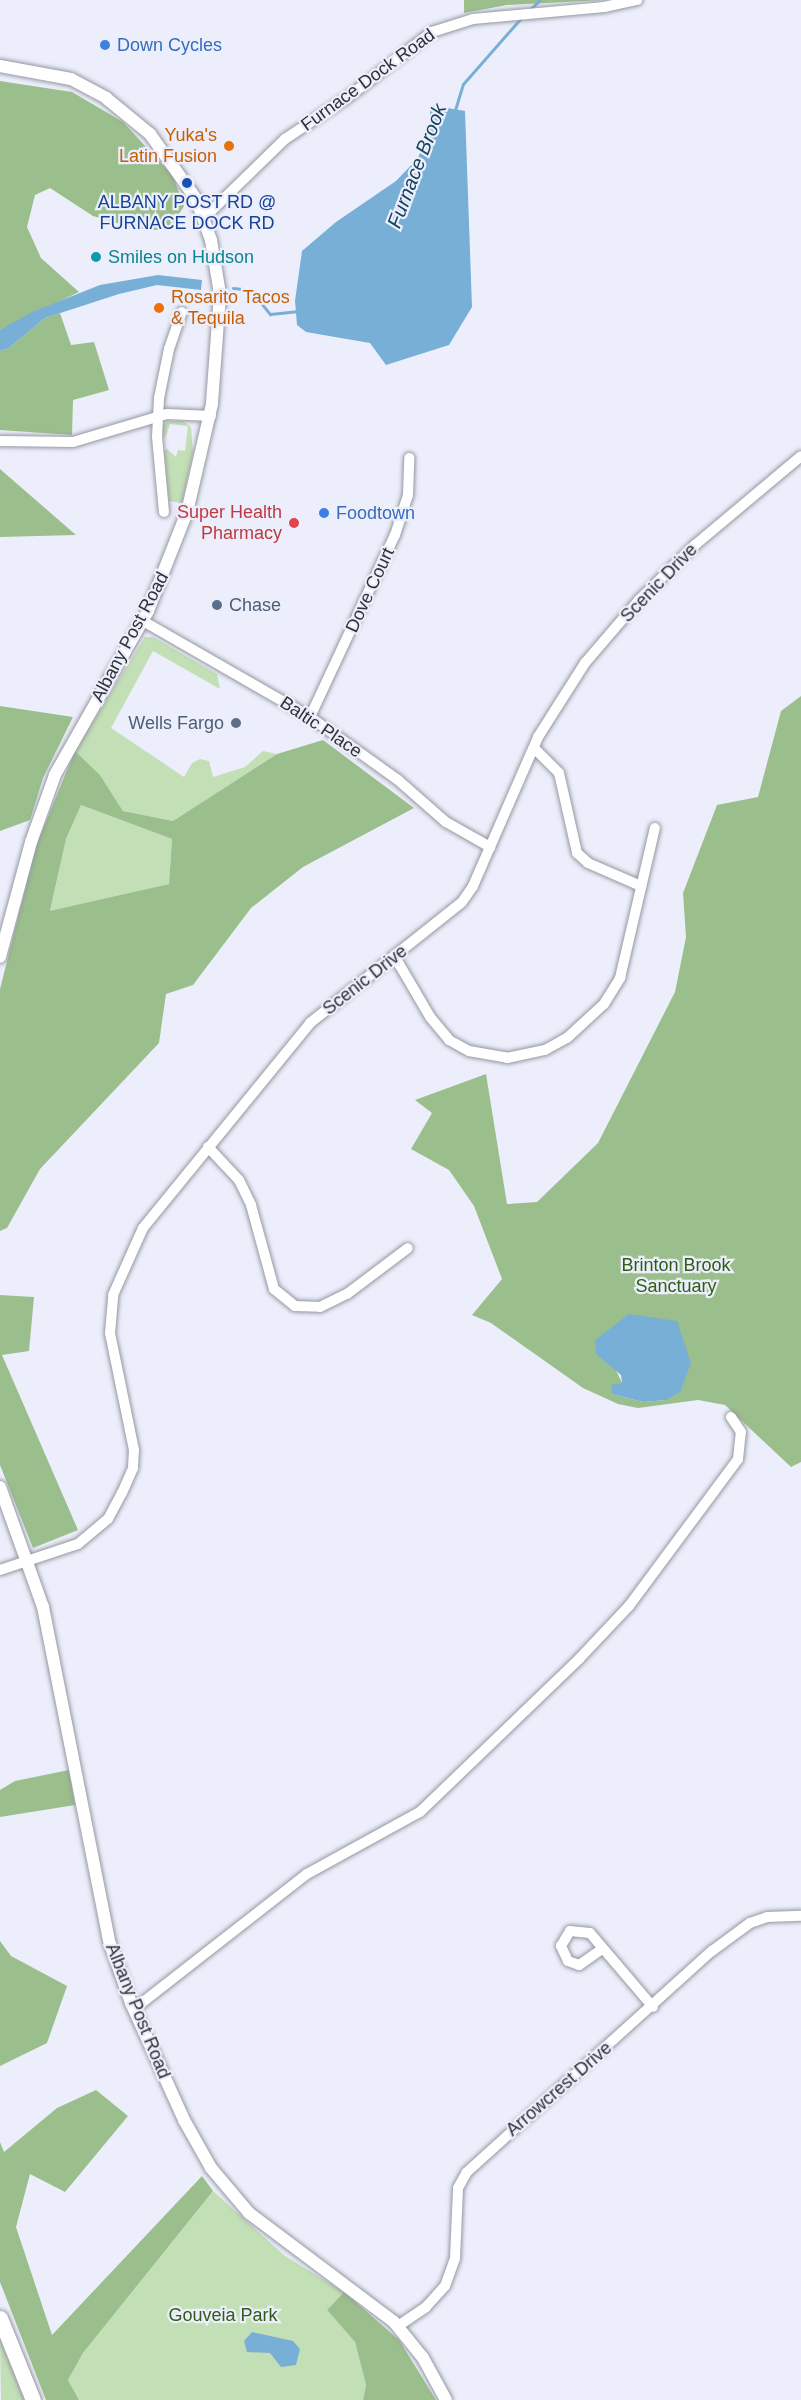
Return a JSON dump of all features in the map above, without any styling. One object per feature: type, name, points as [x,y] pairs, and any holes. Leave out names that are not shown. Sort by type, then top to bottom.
[{"type":"highway","points":[[0,2318],[33,2400]]},
{"type":"main road","name":"Albany Post Road","points":[[0,66],[71,79],[120,107],[169,156],[204,218],[220,294],[210,416],[184,522],[143,621],[55,775],[31,842],[0,957]]},
{"type":"main road","name":"Albany Post Road","points":[[0,1487],[30,1563],[53,1655],[107,1932],[134,2009],[195,2141],[228,2189],[266,2228],[375,2304],[398,2326],[423,2358],[446,2400]]},
{"type":"street","name":"Furnace Dock Road","points":[[204,218],[285,139],[347,98],[418,41],[456,22],[637,0]]},
{"type":"street","points":[[164,512],[158,417],[167,355],[182,312]]},
{"type":"street","points":[[0,441],[78,441],[176,413],[210,416]]},
{"type":"street","name":"Scenic Drive","points":[[0,1570],[30,1563],[78,1544],[108,1519],[123,1493],[132,1468],[134,1450],[128,1413],[114,1364],[110,1333],[113,1295],[143,1228],[310,1023],[366,975],[395,957],[462,902],[490,847],[535,749],[538,737],[585,663],[639,600],[695,545],[801,456]]},
{"type":"street","name":"Dove Court","points":[[310,717],[395,535],[408,495],[409,458]]},
{"type":"street","name":"Baltic Place","points":[[143,621],[310,717],[398,780],[446,822],[490,847]]},
{"type":"street","points":[[535,749],[559,773],[577,853],[588,863],[641,886]]},
{"type":"street","points":[[395,957],[429,1017],[449,1040],[484,1055],[525,1057],[567,1038],[604,1004],[620,978],[655,828]]},
{"type":"street","points":[[208,1148],[239,1180],[251,1204],[274,1289],[296,1306],[320,1307],[347,1294],[408,1248]]},
{"type":"street","points":[[134,2009],[307,1874],[420,1812],[579,1659],[629,1606],[738,1459],[741,1432],[731,1417]]},
{"type":"street","name":"Arrowcrest Drive","points":[[398,2326],[426,2307],[445,2286],[455,2258],[458,2188],[466,2172],[653,2007],[712,1951],[750,1923],[767,1917],[801,1916]]},
{"type":"street","points":[[602,1949],[653,2007]]},
{"type":"green space","points":[[464,0],[604,0],[507,5],[464,13]]},
{"type":"green space","points":[[0,81],[72,92],[123,122],[173,176],[184,206],[168,231],[134,228],[93,216],[50,188],[35,195],[27,227],[41,258],[79,292],[0,330]]},
{"type":"green space","points":[[60,313],[71,345],[94,342],[109,390],[73,400],[72,435],[0,430],[0,351],[9,348],[45,318]]},
{"type":"green space","points":[[167,421],[183,421],[191,427],[193,453],[182,503],[169,501],[164,451],[167,449],[176,457],[178,450],[185,451],[188,426],[170,424],[165,439],[162,427]]},
{"type":"green space","points":[[0,469],[76,535],[0,537]]},
{"type":"green space","points":[[145,637],[153,637],[217,674],[220,689],[153,651],[111,728],[184,777],[192,763],[200,759],[209,761],[213,777],[245,767],[263,751],[277,754],[173,821],[123,811],[100,775],[75,751]]},
{"type":"green space","name":"Brinton Brook Sanctuary","points":[[801,696],[801,1462],[791,1467],[725,1405],[698,1400],[638,1408],[618,1404],[583,1388],[491,1323],[472,1315],[502,1279],[474,1206],[449,1170],[411,1149],[432,1113],[415,1100],[486,1074],[507,1204],[537,1202],[598,1143],[675,992],[686,937],[683,893],[717,805],[758,797],[781,711]],"holes":[[[615,1368],[666,1400],[643,1402],[612,1394],[622,1383]]]},
{"type":"green space","points":[[0,706],[73,717],[43,778],[30,820],[0,831]]},
{"type":"green space","points":[[323,740],[414,808],[303,867],[251,908],[193,985],[166,994],[159,1043],[40,1169],[7,1228],[0,1231],[0,989],[36,846],[75,751],[100,775],[123,811],[173,821],[277,754]],"holes":[[[81,805],[172,839],[169,884],[50,911],[66,839]]]},
{"type":"green space","points":[[81,805],[172,839],[169,884],[50,912],[66,839]]},
{"type":"green space","points":[[0,1295],[34,1297],[29,1351],[2,1355],[78,1530],[33,1548],[0,1465]]},
{"type":"green space","points":[[69,1770],[75,1805],[0,1817],[0,1790],[15,1781]]},
{"type":"green space","points":[[0,1941],[11,1956],[67,1986],[47,2043],[0,2066]]},
{"type":"green space","points":[[96,2090],[128,2116],[65,2192],[30,2174],[16,2227],[52,2335],[202,2176],[213,2191],[83,2353],[68,2380],[79,2400],[46,2400],[0,2282],[0,2142],[4,2152],[57,2108]]},
{"type":"green space","name":"Gouveia Park","points":[[213,2191],[285,2256],[344,2292],[327,2310],[355,2342],[366,2385],[363,2400],[79,2400],[68,2380],[83,2353]]},
{"type":"green space","points":[[344,2292],[399,2340],[436,2400],[363,2400],[366,2385],[355,2342],[327,2310]]},
{"type":"green space","points":[[0,2338],[25,2400],[1,2400]]},
{"type":"water","points":[[431,105],[465,111],[472,307],[449,345],[386,365],[370,343],[306,332],[297,325],[295,301],[302,251],[336,222],[396,181],[418,158],[428,132]]},
{"type":"water","points":[[158,275],[202,280],[201,290],[157,285],[119,294],[45,318],[9,348],[0,351],[0,330],[32,312],[100,285]]},
{"type":"water","points":[[629,1314],[677,1321],[691,1363],[680,1392],[666,1400],[643,1402],[612,1394],[611,1385],[622,1383],[621,1375],[596,1354],[595,1340]]},
{"type":"water","points":[[252,2332],[293,2341],[300,2349],[296,2365],[281,2367],[270,2353],[247,2352],[244,2341]]},
{"type":"waterway","name":"Furnace Brook","points":[[528,11],[540,0]]},
{"type":"waterway","name":"Furnace Brook","points":[[455,110],[463,84],[521,18]]},
{"type":"waterway","name":"Furnace Brook","points":[[233,288],[251,290],[270,314],[299,311]]},
{"type":"place","name":"Down Cycles","points":[[105,45]]},
{"type":"place","name":"Yuka's Latin Fusion","points":[[229,146]]},
{"type":"place","name":"ALBANY POST RD @ FURNACE DOCK RD","points":[[187,183]]},
{"type":"place","name":"Smiles on Hudson","points":[[96,257]]},
{"type":"place","name":"Rosarito Tacos & Tequila","points":[[159,308]]},
{"type":"place","name":"Foodtown","points":[[324,513]]},
{"type":"place","name":"Super Health Pharmacy","points":[[294,523]]},
{"type":"place","name":"Chase","points":[[217,605]]},
{"type":"place","name":"Wells Fargo","points":[[236,723]]}]
